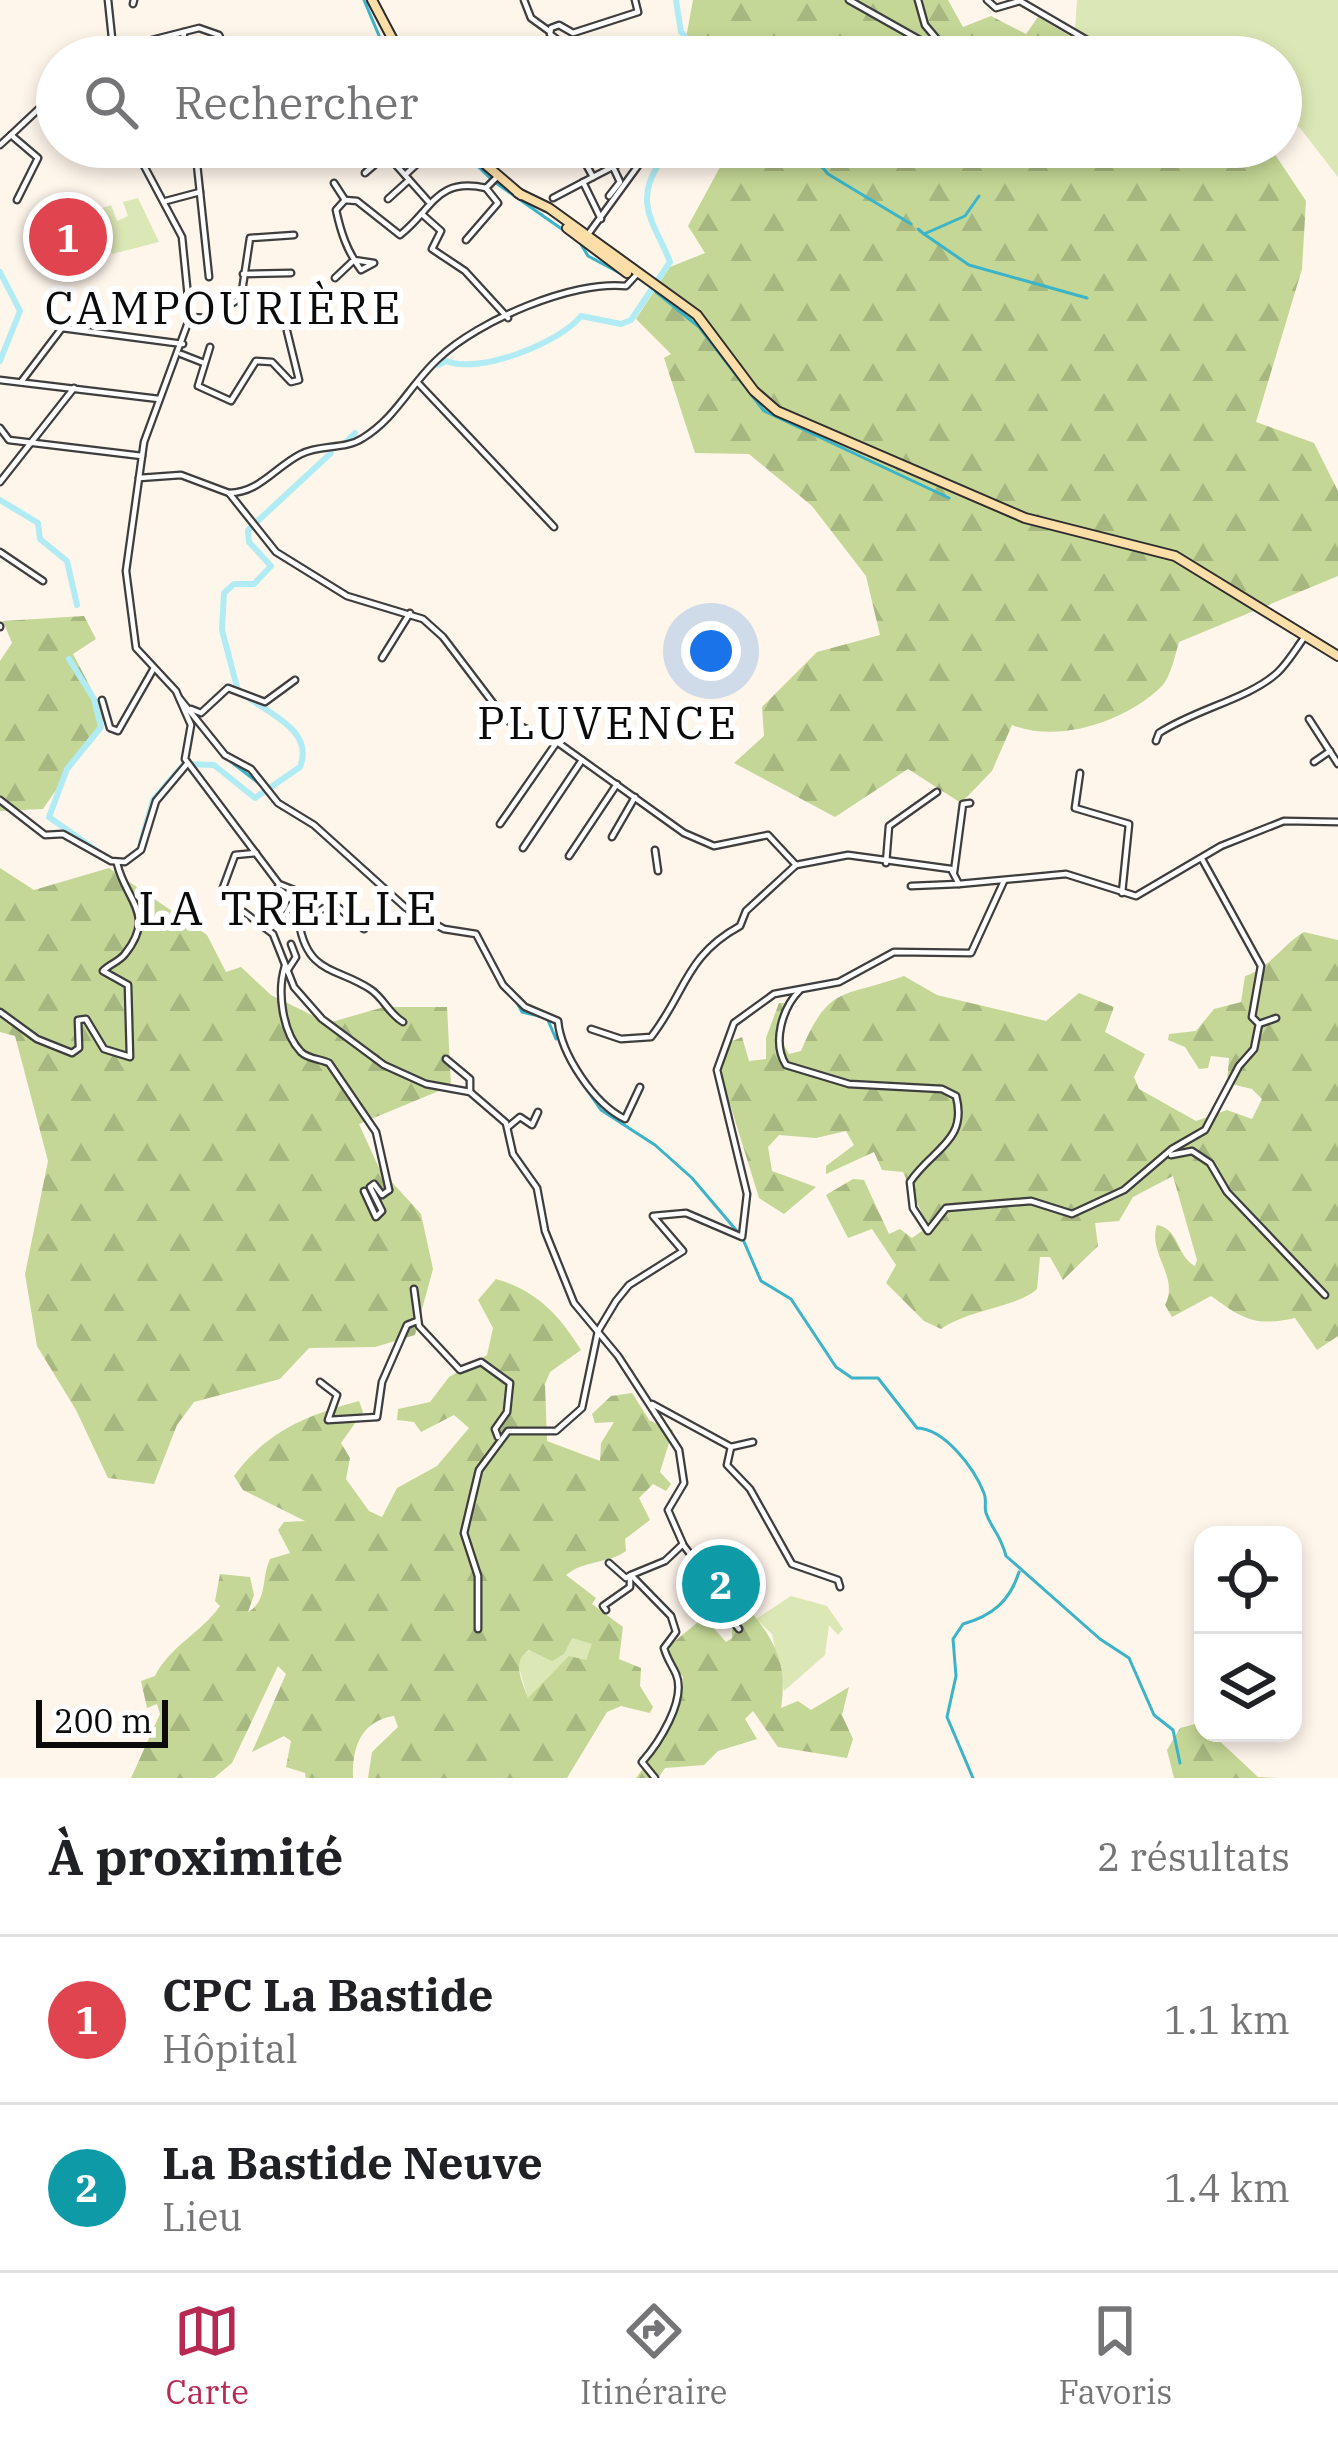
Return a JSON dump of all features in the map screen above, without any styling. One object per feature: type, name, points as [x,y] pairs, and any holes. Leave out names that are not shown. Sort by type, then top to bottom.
[{"type":"main road","points":[[372,0],[391,36]]},
{"type":"main road","points":[[490,168],[518,193],[697,315],[760,399],[797,421],[1054,528],[1175,556],[1338,656]]},
{"type":"street","points":[[108,0],[112,36]]},
{"type":"street","points":[[524,0],[531,18],[555,36]]},
{"type":"street","points":[[549,31],[559,25],[578,32],[635,14],[635,0]]},
{"type":"street","points":[[851,0],[914,36]]},
{"type":"street","points":[[917,0],[934,36]]},
{"type":"street","points":[[987,0],[996,8],[1020,1],[1080,36]]},
{"type":"street","points":[[168,36],[212,31],[215,36]]},
{"type":"street","points":[[184,32],[184,36]]},
{"type":"street","points":[[0,145],[36,112]]},
{"type":"street","points":[[11,135],[36,156]]},
{"type":"street","points":[[17,200],[36,162]]},
{"type":"street","points":[[146,168],[185,248],[190,316],[142,456],[126,572],[134,643],[230,759],[247,766],[278,803],[314,825],[406,908],[444,929],[476,934],[503,985],[525,1007],[558,1022],[559,1041],[602,1107],[625,1120],[640,1088]]},
{"type":"street","points":[[197,168],[209,278]]},
{"type":"street","points":[[365,173],[369,168]]},
{"type":"street","points":[[399,168],[430,203]]},
{"type":"street","points":[[388,199],[414,168]]},
{"type":"street","points":[[588,168],[592,177]]},
{"type":"street","points":[[553,197],[611,168]]},
{"type":"street","points":[[609,196],[620,182],[613,168]]},
{"type":"street","points":[[584,239],[637,168]]},
{"type":"street","points":[[486,188],[496,176]]},
{"type":"street","points":[[583,182],[601,219]]},
{"type":"street","points":[[334,183],[345,200]]},
{"type":"street","points":[[345,200],[357,201],[400,235],[430,203],[462,184],[486,188],[497,198],[496,206],[466,240]]},
{"type":"street","points":[[166,202],[200,192]]},
{"type":"street","points":[[335,278],[354,260],[336,210],[345,200]]},
{"type":"street","points":[[421,213],[441,231],[432,249],[466,271],[508,318]]},
{"type":"street","points":[[190,316],[207,318],[239,300],[250,238],[294,235]]},
{"type":"street","points":[[243,274],[291,273]]},
{"type":"street","points":[[139,478],[181,476],[229,493],[252,488],[307,451],[356,442],[400,410],[450,349],[573,288],[626,286],[637,275]]},
{"type":"street","points":[[21,382],[62,328],[183,344]]},
{"type":"street","points":[[210,347],[198,386],[231,401],[256,361],[272,362],[296,382],[300,372],[287,332]]},
{"type":"street","points":[[179,353],[204,363]]},
{"type":"street","points":[[0,380],[159,399]]},
{"type":"street","points":[[419,384],[554,527]]},
{"type":"street","points":[[0,482],[74,388]]},
{"type":"street","points":[[0,428],[9,440],[142,456]]},
{"type":"street","points":[[229,493],[251,527],[320,582],[346,596],[410,613],[443,637],[506,720],[557,742],[710,845],[768,835],[796,865]]},
{"type":"street","points":[[0,552],[44,580]]},
{"type":"street","points":[[382,658],[410,613]]},
{"type":"street","points":[[1156,741],[1159,733],[1197,709],[1248,693],[1275,675],[1306,635]]},
{"type":"street","points":[[102,700],[110,728],[118,730],[154,668]]},
{"type":"street","points":[[191,709],[201,713],[228,688],[265,703],[295,680]]},
{"type":"street","points":[[117,863],[141,850],[156,801],[187,763],[191,725],[180,699]]},
{"type":"street","points":[[1309,719],[1338,764]]},
{"type":"street","points":[[500,824],[557,742]]},
{"type":"street","points":[[1314,762],[1330,751]]},
{"type":"street","points":[[523,848],[581,760]]},
{"type":"street","points":[[187,763],[279,884],[326,907],[339,908],[364,928]]},
{"type":"street","points":[[1080,773],[1075,808],[1129,824],[1122,893]]},
{"type":"street","points":[[569,856],[617,784]]},
{"type":"street","points":[[886,863],[889,826],[937,792]]},
{"type":"street","points":[[613,837],[635,797]]},
{"type":"street","points":[[0,800],[45,835],[63,834],[117,863],[124,887],[140,908],[127,953],[103,971],[128,985],[130,1057],[104,1049],[86,1019],[78,1020],[79,1048],[72,1052],[37,1039],[0,1012]]},
{"type":"street","points":[[959,884],[954,872],[959,815],[964,804],[970,803]]},
{"type":"street","points":[[911,886],[1066,874],[1122,893],[1144,895],[1202,859],[1283,821],[1338,822]]},
{"type":"street","points":[[655,850],[658,871]]},
{"type":"street","points":[[221,893],[235,855],[256,853]]},
{"type":"street","points":[[591,1029],[643,1041],[656,1031],[694,960],[722,933],[740,926],[746,910],[796,865],[848,855],[954,872]]},
{"type":"street","points":[[1202,859],[1261,966],[1252,1018],[1259,1024]]},
{"type":"street","points":[[478,1629],[478,1576],[464,1533],[474,1482],[499,1439],[508,1431],[556,1431],[581,1410],[598,1330],[629,1285],[682,1252],[678,1241],[655,1224],[654,1215],[686,1214],[742,1237],[747,1194],[718,1064],[734,1022],[775,994],[839,982],[894,952],[970,953],[1004,881]]},
{"type":"street","points":[[262,923],[279,884]]},
{"type":"street","points":[[308,918],[312,900]]},
{"type":"street","points":[[291,905],[286,914],[299,923],[320,967],[371,989],[384,1009],[403,1022]]},
{"type":"street","points":[[299,923],[326,907]]},
{"type":"street","points":[[268,909],[276,913]]},
{"type":"street","points":[[244,912],[254,924],[262,923]]},
{"type":"street","points":[[262,923],[276,940],[286,969],[322,1019],[383,1065],[426,1084],[470,1093],[508,1127],[513,1154],[537,1188],[544,1232],[574,1303],[652,1404],[681,1456],[684,1483],[668,1510],[683,1544],[723,1597],[728,1616],[739,1629]]},
{"type":"street","points":[[291,944],[296,957],[279,990],[297,1046],[306,1056],[329,1063],[376,1132],[389,1190],[382,1195],[374,1184],[370,1187],[382,1211],[376,1217],[364,1191]]},
{"type":"street","points":[[805,986],[784,1014],[780,1049],[787,1064],[849,1084],[943,1089],[956,1096],[961,1123],[956,1134],[910,1181],[913,1208],[928,1231],[946,1208],[1031,1201],[1072,1214],[1124,1190],[1211,1125],[1239,1066],[1254,1049],[1259,1024]]},
{"type":"street","points":[[1259,1024],[1276,1018]]},
{"type":"street","points":[[446,1059],[470,1079],[470,1093]]},
{"type":"street","points":[[508,1127],[520,1117],[532,1125],[538,1112]]},
{"type":"street","points":[[1165,1157],[1192,1151],[1204,1158],[1227,1192],[1324,1295]]},
{"type":"street","points":[[415,1289],[417,1321],[456,1369],[481,1362],[511,1383],[507,1412],[495,1429],[499,1439]]},
{"type":"street","points":[[320,1382],[337,1395],[327,1417],[331,1421],[376,1417],[395,1349],[407,1325],[417,1321]]},
{"type":"street","points":[[652,1404],[730,1447],[753,1442]]},
{"type":"street","points":[[730,1447],[727,1465],[750,1489],[792,1564],[838,1580],[840,1587]]},
{"type":"street","points":[[630,1576],[665,1561],[683,1544]]},
{"type":"street","points":[[609,1563],[630,1576],[672,1618],[676,1632],[664,1648],[678,1678],[677,1696],[670,1720],[642,1762],[655,1778]]},
{"type":"street","points":[[606,1610],[603,1606],[630,1587],[630,1576]]},
{"type":"green space","points":[[693,0],[948,0],[963,27],[991,16],[1026,34],[1038,17],[1070,36],[686,36]]},
{"type":"green space","points":[[1077,0],[1338,0],[1338,177],[1302,131],[1302,36],[1085,36],[1075,30]]},
{"type":"green space","points":[[720,168],[1284,168],[1306,201],[1302,269],[1256,422],[1314,443],[1338,491],[1338,576],[1179,642],[1162,686],[1111,719],[1050,732],[1012,725],[992,771],[961,803],[908,769],[835,817],[734,763],[764,736],[762,707],[817,652],[880,635],[866,576],[812,506],[749,454],[695,453],[664,358],[671,354],[636,319],[670,267],[705,253],[688,226]]},
{"type":"green space","points":[[138,198],[159,242],[112,254],[94,211],[111,205],[117,221],[128,216],[123,202]]},
{"type":"green space","points":[[84,616],[96,639],[73,654],[106,717],[43,809],[0,811],[0,661],[12,643],[3,621]]},
{"type":"green space","points":[[0,868],[34,890],[109,868],[207,935],[226,972],[241,967],[271,995],[328,1023],[384,1007],[447,1007],[451,1086],[359,1124],[379,1168],[421,1214],[433,1269],[415,1335],[375,1347],[309,1348],[280,1379],[194,1402],[177,1425],[154,1484],[108,1478],[76,1410],[37,1346],[25,1274],[48,1161],[15,1036],[0,1032]]},
{"type":"green space","points":[[1304,932],[1338,940],[1338,1336],[1317,1350],[1295,1318],[1250,1319],[1211,1296],[1172,1317],[1165,1305],[1169,1285],[1156,1245],[1157,1225],[1170,1232],[1189,1262],[1195,1266],[1197,1260],[1173,1176],[1133,1197],[1119,1221],[1095,1223],[1098,1246],[1063,1280],[1050,1257],[1040,1257],[1037,1289],[1029,1295],[941,1329],[924,1321],[886,1283],[896,1265],[872,1229],[848,1238],[826,1195],[853,1179],[864,1180],[889,1234],[900,1229],[912,1238],[922,1231],[924,1218],[903,1172],[882,1170],[874,1152],[826,1174],[826,1166],[854,1145],[846,1131],[816,1138],[779,1135],[768,1147],[772,1171],[816,1187],[784,1214],[759,1198],[730,1104],[720,1102],[716,1081],[721,1046],[742,1037],[749,1061],[766,1059],[766,1038],[779,1003],[786,1003],[779,1036],[789,1054],[801,1051],[820,1014],[840,997],[904,976],[937,995],[1046,1021],[1079,993],[1114,1007],[1105,1032],[1145,1054],[1134,1077],[1139,1089],[1196,1121],[1227,1110],[1252,1119],[1262,1099],[1252,1089],[1227,1083],[1229,1058],[1211,1056],[1208,1068],[1199,1069],[1185,1047],[1168,1040],[1169,1034],[1196,1031],[1214,1009],[1241,1002],[1245,976]]},
{"type":"green space","points":[[496,1279],[523,1290],[555,1315],[581,1350],[550,1372],[545,1384],[547,1441],[600,1461],[601,1443],[614,1422],[595,1423],[592,1414],[611,1396],[632,1393],[650,1421],[673,1430],[660,1472],[671,1484],[666,1491],[653,1484],[639,1498],[650,1520],[625,1539],[626,1551],[566,1575],[596,1598],[592,1604],[623,1627],[619,1659],[641,1668],[640,1686],[653,1707],[650,1713],[621,1706],[607,1712],[567,1778],[368,1778],[372,1752],[398,1727],[394,1716],[373,1724],[360,1738],[353,1778],[306,1778],[305,1773],[286,1767],[291,1741],[284,1736],[252,1752],[286,1674],[278,1666],[232,1763],[214,1778],[131,1778],[160,1714],[157,1704],[147,1708],[141,1681],[155,1676],[220,1606],[215,1601],[220,1574],[250,1577],[254,1595],[248,1612],[254,1607],[270,1559],[290,1553],[278,1530],[284,1522],[305,1521],[243,1490],[234,1476],[260,1447],[289,1427],[359,1401],[363,1412],[341,1443],[350,1458],[346,1479],[369,1511],[382,1517],[397,1488],[437,1466],[469,1428],[454,1415],[421,1432],[414,1422],[397,1420],[398,1409],[430,1402],[449,1377],[487,1355],[493,1328],[478,1300]],"holes":[[[572,1638],[592,1644],[586,1660],[569,1656],[528,1698],[520,1660],[529,1650],[552,1661],[564,1654]]]},
{"type":"green space","points":[[791,1596],[827,1606],[843,1629],[838,1635],[829,1625],[825,1655],[784,1691],[772,1634],[756,1619]]},
{"type":"green space","points":[[753,1614],[779,1658],[781,1708],[798,1701],[811,1710],[849,1687],[842,1715],[853,1739],[847,1758],[778,1747],[753,1711],[745,1719],[757,1739],[718,1751],[704,1765],[665,1768],[658,1778],[636,1778],[667,1731],[681,1692],[683,1677],[673,1665],[669,1646],[704,1617],[726,1642],[732,1630]]},
{"type":"green space","points":[[571,1637],[593,1644],[586,1660],[528,1699],[518,1664],[523,1653]]},
{"type":"green space","points":[[1194,1724],[1194,1742],[1221,1742],[1258,1777],[1279,1778],[1174,1778],[1167,1750],[1180,1728]]},
{"type":"waterway","points":[[364,0],[379,36]]},
{"type":"waterway","points":[[676,0],[685,36]]},
{"type":"waterway","points":[[480,168],[490,178]]},
{"type":"waterway","points":[[438,365],[446,361],[478,364],[518,354],[556,336],[581,316],[621,324],[631,320],[670,262],[647,203],[657,168]]},
{"type":"waterway","points":[[823,168],[911,224]]},
{"type":"waterway","points":[[496,183],[566,232]]},
{"type":"waterway","points":[[918,229],[924,234],[965,216],[979,196]]},
{"type":"waterway","points":[[924,234],[969,265],[1087,298]]},
{"type":"waterway","points":[[579,241],[588,256],[629,278]]},
{"type":"waterway","points":[[0,272],[20,311],[0,361]]},
{"type":"waterway","points":[[656,292],[699,327],[764,411],[949,498]]},
{"type":"waterway","points":[[347,441],[355,433]]},
{"type":"waterway","points":[[238,691],[222,630],[224,593],[234,584],[254,584],[271,566],[249,542],[248,530],[331,453]]},
{"type":"waterway","points":[[0,500],[38,523],[40,539],[67,561],[77,605]]},
{"type":"waterway","points":[[69,659],[94,699],[101,727],[67,769],[49,817],[97,851]]},
{"type":"waterway","points":[[141,842],[153,800],[184,764],[214,765],[255,798],[300,767],[303,755],[296,735],[249,698]]},
{"type":"waterway","points":[[222,755],[261,785]]},
{"type":"waterway","points":[[279,806],[307,823]]},
{"type":"waterway","points":[[314,828],[356,865]]},
{"type":"waterway","points":[[485,955],[508,992]]},
{"type":"waterway","points":[[515,999],[522,1012],[547,1018],[556,1039]]},
{"type":"waterway","points":[[580,1080],[601,1110],[655,1145],[692,1178],[742,1237],[761,1281],[791,1299],[836,1367],[852,1378],[878,1378],[917,1428],[938,1435],[966,1462],[985,1496],[986,1513],[1006,1556],[1100,1639],[1129,1658],[1154,1715],[1173,1730],[1180,1763]]},
{"type":"waterway","points":[[973,1778],[947,1717],[956,1676],[953,1639],[963,1624],[998,1606],[1019,1572]]},
{"type":"place","name":"CPC La Bastide","points":[[68,237]]},
{"type":"place","name":"La Bastide Neuve","points":[[721,1584]]},
{"type":"district","name":"CAMPOURIÈRE","points":[[224,308]]},
{"type":"district","name":"PLUVENCE","points":[[608,723]]},
{"type":"district","name":"LA TREILLE","points":[[289,908]]}]
